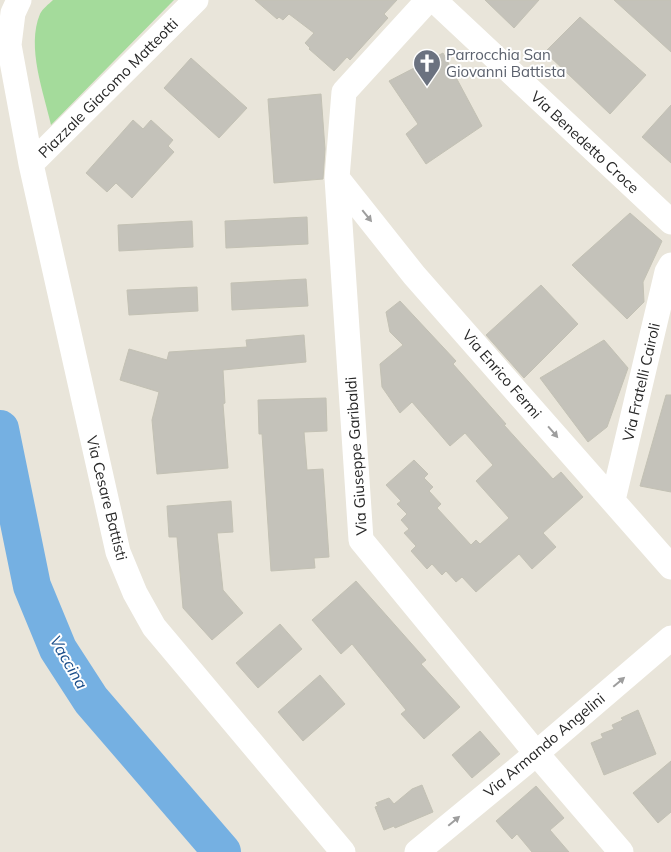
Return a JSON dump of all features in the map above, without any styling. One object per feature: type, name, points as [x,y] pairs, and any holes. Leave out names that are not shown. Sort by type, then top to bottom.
[{"type":"street","name":"Piazzale Giacomo Matteotti","points":[[19,0],[13,13],[9,45],[31,164]]},
{"type":"street","name":"Piazzale Giacomo Matteotti","points":[[31,164],[196,0]]},
{"type":"street","name":"Via Giuseppe Garibaldi","points":[[428,0],[344,92],[337,178],[361,540],[536,753],[621,852]]},
{"type":"street","name":"Via Benedetto Croce","points":[[434,0],[671,222]]},
{"type":"street","name":"Via Cesare Battisti","points":[[31,164],[118,552],[135,593],[154,627],[343,852]]},
{"type":"street","name":"Via Enrico Fermi","points":[[337,178],[414,275],[671,567]]},
{"type":"street","name":"Via Fratelli Cairoli","points":[[613,500],[667,272],[671,265]]},
{"type":"street","name":"Via Armando Angelini","points":[[417,852],[671,638]]},
{"type":"green space","points":[[53,0],[174,0],[51,125],[35,55],[35,41],[36,27],[40,14]]},
{"type":"building","points":[[255,0],[397,0],[384,14],[388,18],[350,60],[347,57],[334,71],[309,49],[305,43],[314,33],[289,14],[283,20],[279,17],[277,19]]},
{"type":"building","points":[[485,0],[539,0],[514,28]]},
{"type":"building","points":[[614,0],[671,0],[671,52]]},
{"type":"building","points":[[580,17],[646,75],[610,114],[545,52]]},
{"type":"building","points":[[443,53],[482,126],[426,164],[406,134],[418,124],[389,81]]},
{"type":"building","points":[[191,58],[247,108],[219,138],[164,88]]},
{"type":"building","points":[[321,94],[325,149],[323,179],[274,183],[268,99]]},
{"type":"building","points":[[671,105],[671,163],[642,137]]},
{"type":"building","points":[[133,120],[143,129],[151,120],[173,140],[168,146],[174,152],[132,198],[116,183],[107,192],[86,173]]},
{"type":"building","points":[[630,213],[662,241],[643,282],[644,302],[627,319],[572,265]]},
{"type":"building","points":[[307,217],[308,244],[226,248],[225,221]]},
{"type":"building","points":[[192,221],[193,247],[119,251],[118,225]]},
{"type":"building","points":[[306,279],[308,306],[232,310],[231,283]]},
{"type":"building","points":[[541,285],[578,324],[524,378],[486,335]]},
{"type":"building","points":[[197,287],[198,311],[129,315],[127,290]]},
{"type":"building","points":[[400,301],[456,361],[453,364],[506,424],[504,425],[553,479],[561,472],[583,497],[543,533],[556,547],[532,569],[519,554],[476,592],[462,577],[456,582],[446,571],[442,575],[432,564],[427,569],[411,551],[416,546],[404,533],[409,529],[401,520],[407,514],[397,504],[401,501],[386,485],[414,460],[428,474],[424,478],[433,487],[429,491],[441,504],[437,508],[471,545],[476,540],[480,544],[509,518],[476,481],[493,465],[465,433],[450,446],[412,402],[400,413],[382,387],[380,364],[403,345],[390,332],[386,312]]},
{"type":"building","points":[[304,335],[306,362],[223,370],[225,403],[223,404],[228,468],[157,474],[152,420],[159,392],[120,380],[129,349],[167,360],[169,352],[247,347],[246,340]]},
{"type":"building","points":[[604,340],[628,368],[607,427],[588,442],[540,378]]},
{"type":"building","points":[[666,395],[671,395],[671,492],[640,486]]},
{"type":"building","points":[[326,398],[327,431],[304,432],[307,470],[323,469],[329,557],[314,558],[315,568],[271,571],[262,434],[259,434],[258,400]]},
{"type":"building","points":[[231,501],[233,532],[217,533],[223,590],[243,613],[212,640],[183,608],[177,537],[169,537],[167,506]]},
{"type":"building","points":[[356,581],[426,660],[421,664],[460,707],[424,739],[401,714],[406,710],[352,644],[341,654],[312,620]]},
{"type":"building","points":[[280,624],[302,649],[258,688],[236,663]]},
{"type":"building","points":[[320,675],[345,704],[303,741],[278,712]]},
{"type":"building","points":[[638,710],[656,754],[604,775],[591,743],[603,738],[601,734],[614,729],[612,725],[623,720],[621,718]]},
{"type":"building","points":[[480,731],[500,754],[472,778],[452,755]]},
{"type":"building","points":[[671,761],[671,812],[658,823],[633,793]]},
{"type":"building","points":[[422,785],[433,812],[395,828],[394,826],[384,830],[375,807],[378,806],[376,803],[389,798],[394,804],[412,789]]},
{"type":"building","points":[[536,786],[564,818],[550,830],[569,852],[532,852],[517,834],[512,839],[496,821]]},
{"type":"waterway","name":"Vaccina","points":[[0,429],[32,586],[58,649],[91,700],[222,852]]},
{"type":"place","name":"Parrocchia San Giovanni Battista","points":[[427,87]]}]
